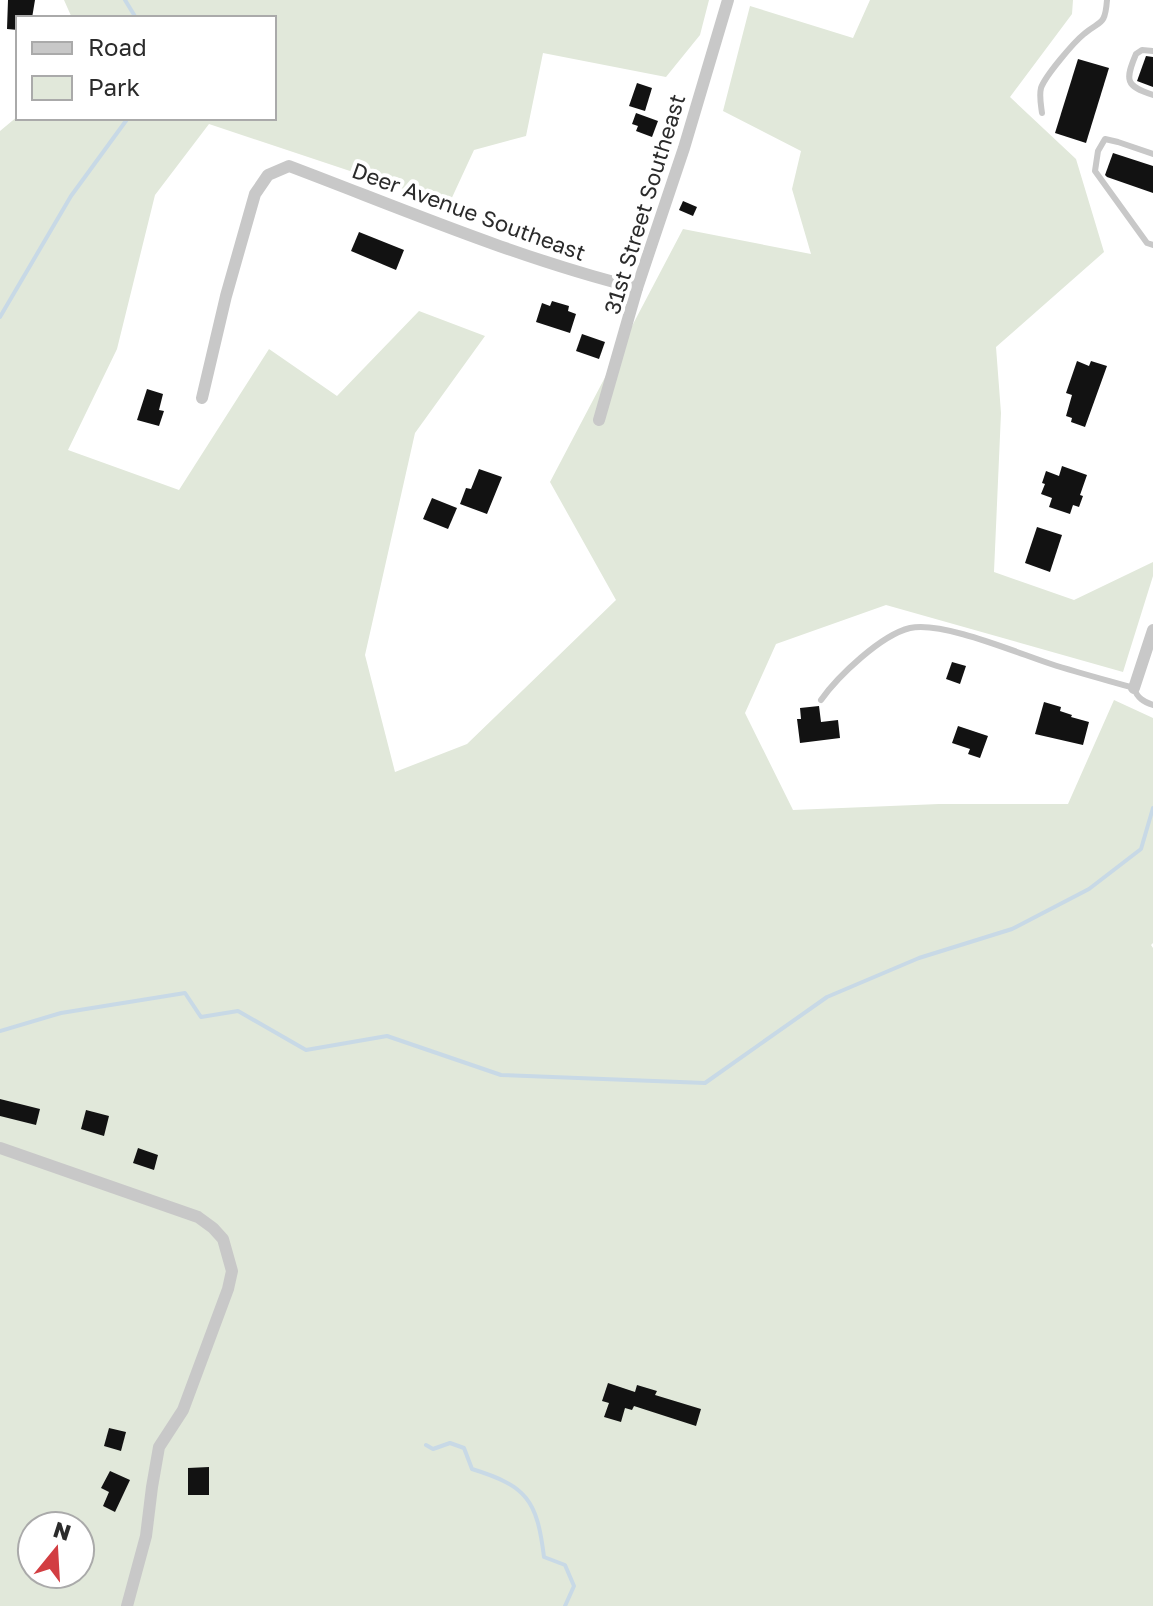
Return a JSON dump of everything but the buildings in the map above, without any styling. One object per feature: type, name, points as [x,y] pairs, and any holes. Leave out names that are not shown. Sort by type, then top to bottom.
[{"type":"street","name":"31st Street Southeast","points":[[599,420],[637,288],[684,148],[728,0]]},
{"type":"street","name":"Deer Avenue Southeast","points":[[202,398],[226,296],[255,194],[268,175],[289,166],[503,246],[598,279],[637,288]]},
{"type":"street","points":[[1134,688],[1153,630]]},
{"type":"street","points":[[0,1148],[198,1217],[223,1239],[232,1271],[183,1410],[159,1447],[146,1536],[127,1606]]},
{"type":"lane","points":[[1042,113],[1041,87],[1085,32],[1100,25],[1107,0]]},
{"type":"lane","points":[[1152,51],[1142,50],[1136,54],[1128,79],[1137,90],[1153,95]]},
{"type":"lane","points":[[1153,154],[1105,139],[1098,151],[1095,171],[1147,243],[1153,245]]},
{"type":"lane","points":[[821,700],[833,684],[887,637],[911,628],[936,627],[1134,688],[1140,699],[1153,705]]},
{"type":"green space","points":[[64,0],[709,0],[700,35],[666,77],[543,53],[526,136],[474,150],[449,204],[209,124],[155,195],[117,349],[68,450],[179,490],[269,349],[337,396],[419,311],[485,336],[415,433],[365,655],[395,772],[467,744],[616,600],[550,482],[683,229],[811,254],[792,189],[801,151],[723,111],[750,6],[853,38],[870,0],[1073,0],[1072,14],[1010,97],[1076,159],[1104,252],[996,347],[1001,413],[994,572],[1074,600],[1153,562],[1153,576],[1123,672],[886,605],[776,644],[745,713],[793,810],[939,804],[1068,804],[1114,700],[1153,718],[1153,1606],[0,1606],[0,131],[16,118],[276,120],[276,16],[71,16]]},
{"type":"waterway","points":[[125,0],[135,16]]},
{"type":"waterway","points":[[0,317],[71,196],[127,120]]},
{"type":"waterway","points":[[0,1031],[61,1013],[185,993],[201,1017],[238,1011],[306,1050],[387,1036],[501,1075],[705,1083],[827,997],[919,958],[1012,929],[1089,889],[1141,849],[1153,808]]},
{"type":"waterway","points":[[426,1445],[433,1449],[450,1443],[464,1448],[472,1469],[505,1482],[526,1498],[538,1522],[544,1557],[565,1565],[574,1586],[565,1606]]}]
